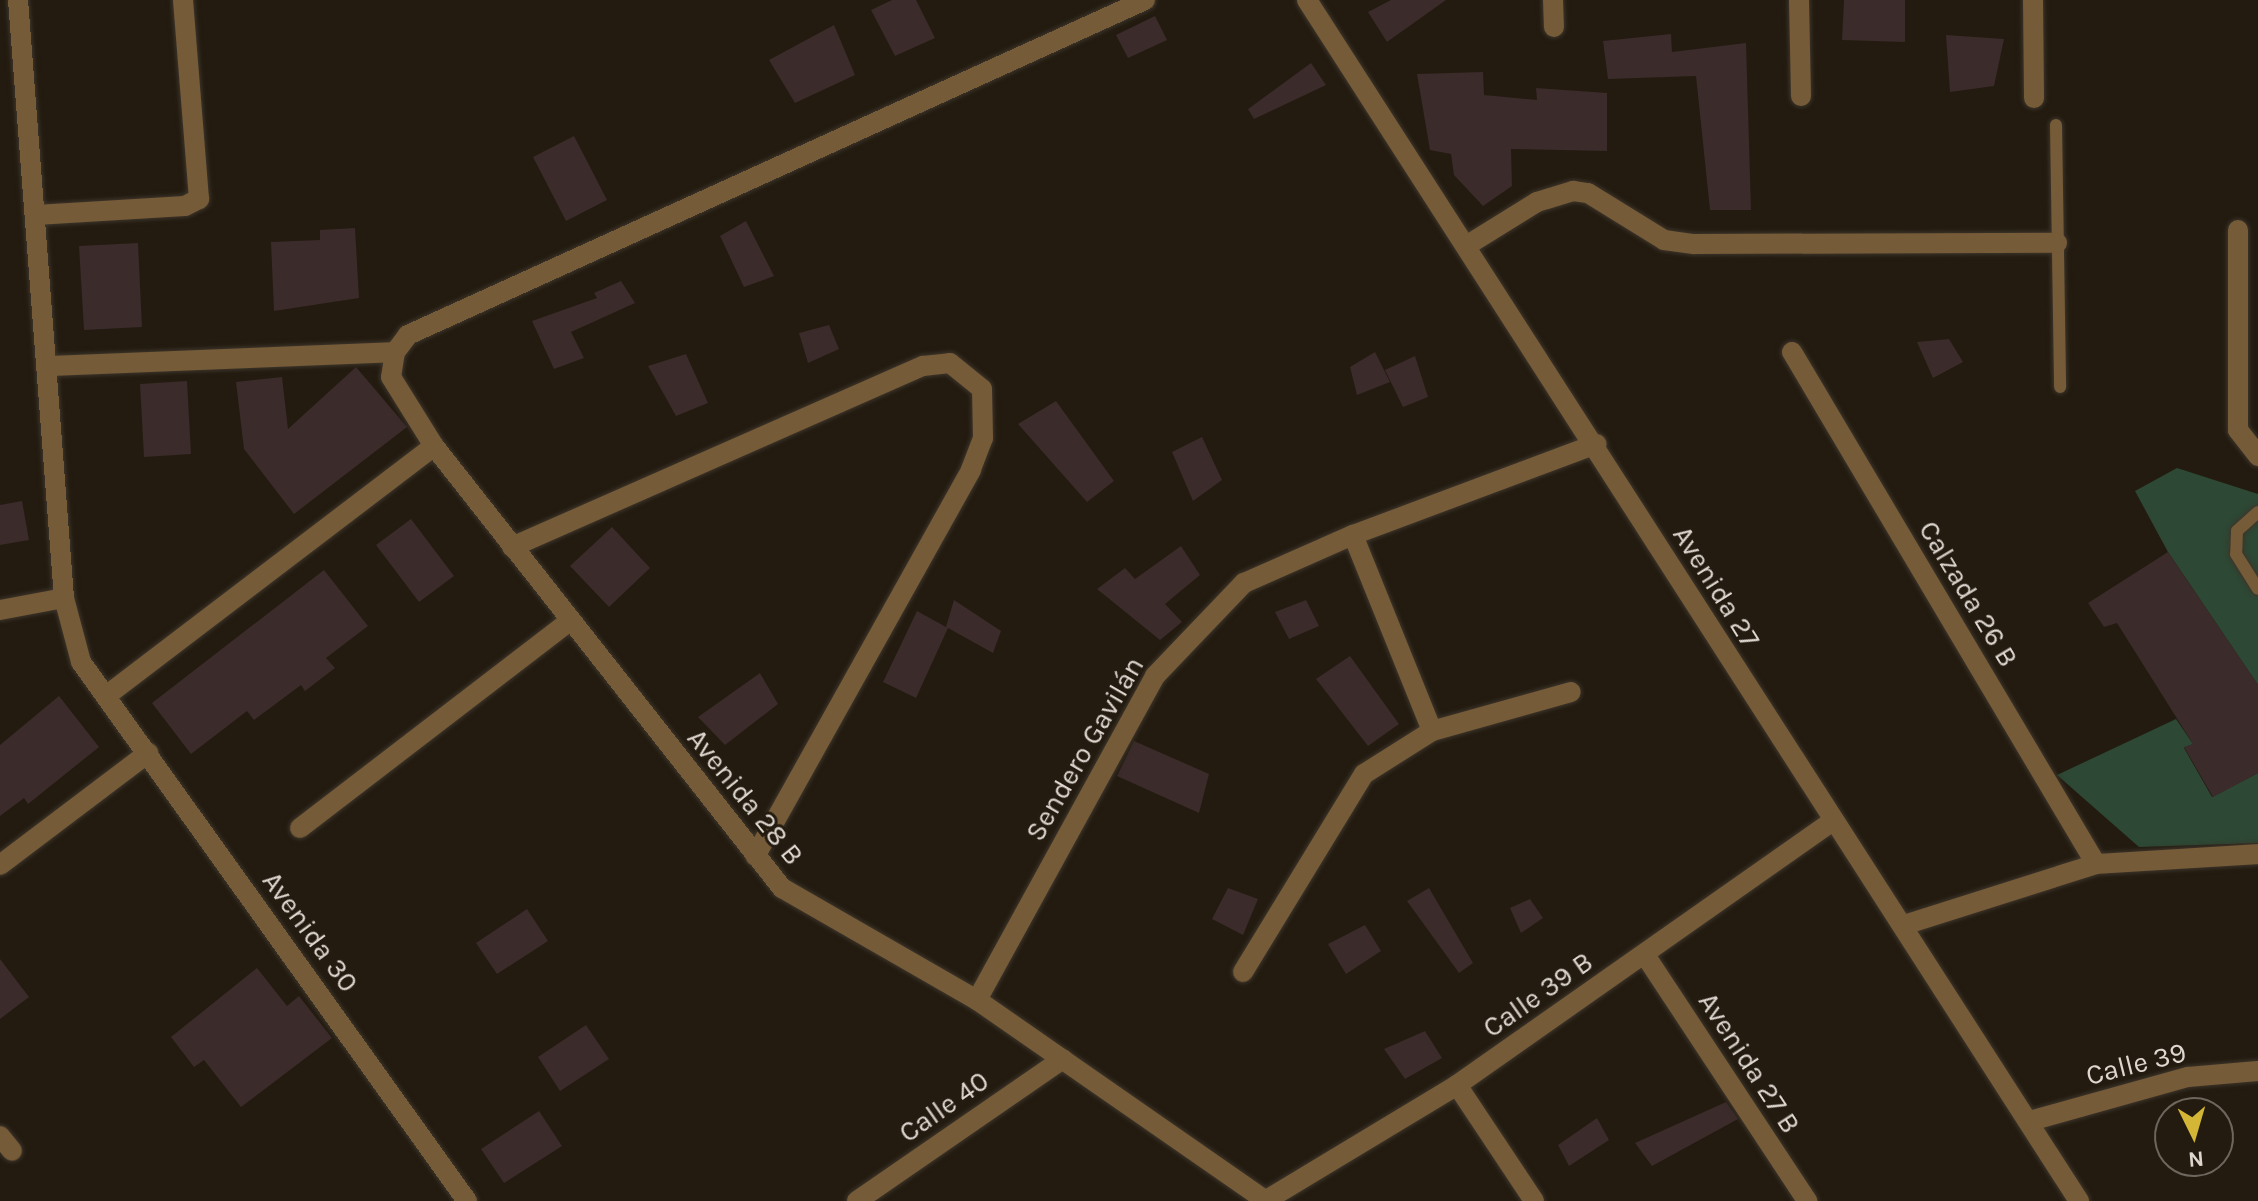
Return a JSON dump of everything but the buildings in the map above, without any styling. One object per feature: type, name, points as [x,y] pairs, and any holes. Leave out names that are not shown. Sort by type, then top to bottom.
[{"type":"street","name":"Avenida 30","points":[[18,0],[64,598],[81,662],[467,1201]]},
{"type":"street","points":[[36,215],[185,206],[199,199],[183,0]]},
{"type":"street","points":[[48,366],[395,352],[408,335],[1145,0]]},
{"type":"street","name":"Avenida 27","points":[[1307,0],[1597,444],[1700,619],[1904,925],[2079,1201]]},
{"type":"street","points":[[1553,0],[1554,27]]},
{"type":"street","points":[[1799,0],[1801,96]]},
{"type":"street","points":[[2033,0],[2034,98]]},
{"type":"street","points":[[1466,246],[1537,202],[1573,191],[1597,198],[1664,240],[1694,244],[2057,243]]},
{"type":"street","points":[[2238,230],[2238,430],[2258,456]]},
{"type":"street","name":"Avenida 28 B","points":[[395,352],[391,377],[434,446],[782,888],[977,1000],[1266,1201]]},
{"type":"street","name":"Calzada 26 B","points":[[1792,352],[2096,864]]},
{"type":"street","points":[[512,547],[923,366],[950,363],[982,389],[983,438],[971,470],[755,856]]},
{"type":"street","name":"Sendero Gavilán","points":[[977,1000],[1155,676],[1244,583],[1353,535],[1597,444]]},
{"type":"street","points":[[106,696],[434,446]]},
{"type":"street","points":[[1353,535],[1432,731]]},
{"type":"street","points":[[0,610],[64,598]]},
{"type":"street","points":[[300,828],[570,621]]},
{"type":"street","points":[[1243,972],[1364,774],[1432,731],[1571,692]]},
{"type":"street","points":[[0,865],[148,753]]},
{"type":"street","name":"Calle 39 B","points":[[1266,1201],[1457,1085],[1832,821]]},
{"type":"street","points":[[1904,925],[2096,864],[2258,854]]},
{"type":"street","name":"Avenida 27 B","points":[[1645,955],[1807,1201]]},
{"type":"street","name":"Calle 40","points":[[857,1201],[1063,1059]]},
{"type":"street","name":"Calle 39","points":[[2030,1121],[2188,1077],[2258,1071]]},
{"type":"street","points":[[1457,1085],[1534,1201]]},
{"type":"lane","points":[[2056,125],[2060,387]]},
{"type":"lane","points":[[2258,512],[2237,531],[2236,554],[2258,589]]},
{"type":"green space","points":[[2177,468],[2258,494],[2258,685],[2168,552],[2135,491]]},
{"type":"green space","points":[[2176,719],[2193,744],[2184,748],[2212,797],[2258,773],[2258,843],[2139,847],[2057,775]]}]
